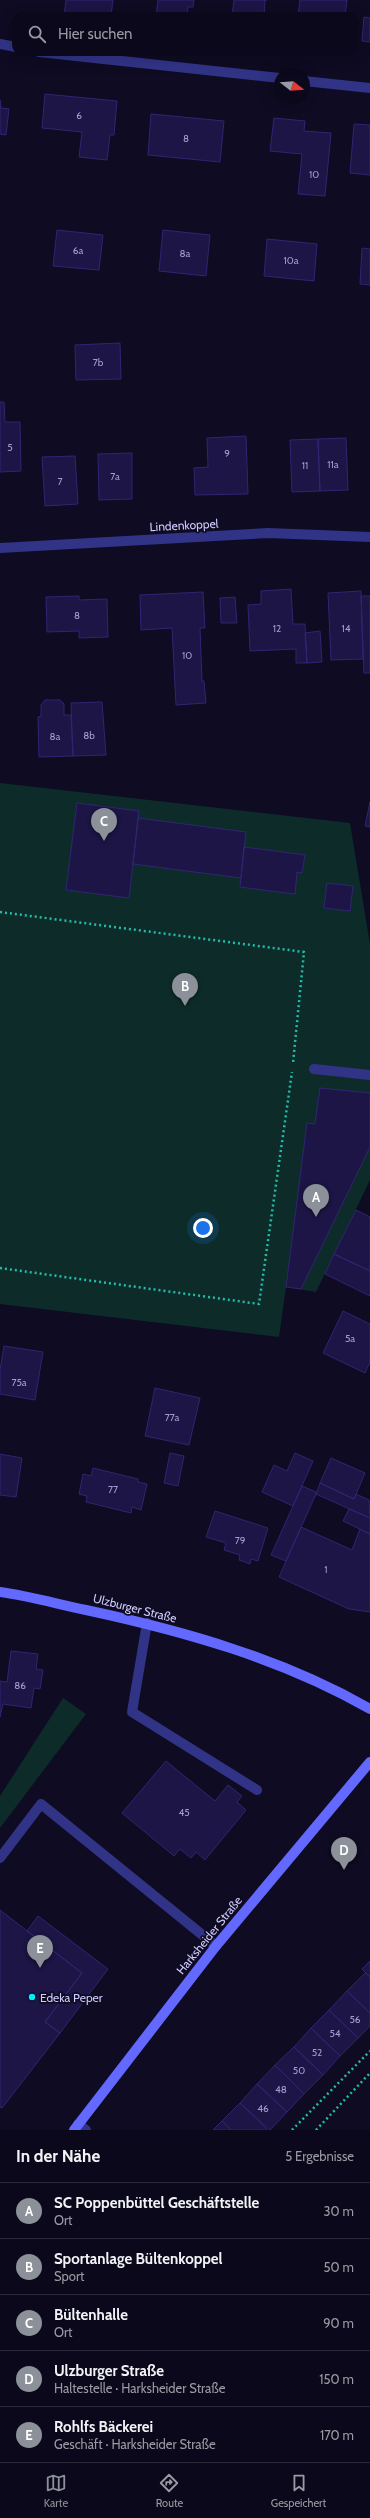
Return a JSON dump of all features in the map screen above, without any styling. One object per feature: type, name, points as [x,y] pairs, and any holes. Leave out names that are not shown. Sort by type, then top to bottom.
[{"type":"main road","name":"Ulzburger Straße","points":[[0,1592],[147,1623],[253,1656],[334,1689],[370,1709]]},
{"type":"main road","name":"Harksheider Straße","points":[[79,2128],[216,1946],[370,1762]]},
{"type":"street","points":[[0,44],[12,46]]},
{"type":"street","points":[[76,56],[274,77]]},
{"type":"street","points":[[310,82],[370,88]]},
{"type":"street","name":"Lindenkoppel","points":[[0,548],[268,533],[370,537]]},
{"type":"street","points":[[314,1069],[370,1075]]},
{"type":"street","points":[[147,1623],[132,1712],[257,1790]]},
{"type":"street","points":[[0,1858],[41,1804],[216,1946]]},
{"type":"path","points":[[0,912],[304,952],[292,1066],[259,1304],[0,1268]]},
{"type":"path","points":[[292,2130],[370,2051]]},
{"type":"path","points":[[316,2130],[370,2073]]},
{"type":"green space","points":[[0,783],[350,823],[370,944],[370,1180],[316,1292],[286,1287],[279,1337],[0,1304]]},
{"type":"green space","points":[[63,1698],[86,1714],[0,1828],[0,1796]]},
{"type":"building","points":[[66,0],[113,0],[112,12],[64,12]]},
{"type":"building","points":[[158,0],[194,0],[193,7],[188,7],[187,12],[156,12]]},
{"type":"building","points":[[234,0],[265,0],[264,12],[232,12]]},
{"type":"building","points":[[300,0],[347,0],[346,12],[298,12]]},
{"type":"building","points":[[364,17],[370,18],[370,42],[362,41]]},
{"type":"building","points":[[45,94],[117,101],[114,135],[110,135],[107,160],[79,157],[82,132],[42,128]]},
{"type":"building","points":[[0,100],[1,108],[9,109],[6,135],[0,134]]},
{"type":"building","points":[[151,114],[224,121],[220,162],[148,155]]},
{"type":"building","points":[[274,118],[305,121],[304,131],[331,133],[325,196],[298,194],[302,154],[270,151]]},
{"type":"building","points":[[354,124],[370,125],[370,175],[350,173]]},
{"type":"building","points":[[57,230],[103,235],[99,270],[53,266]]},
{"type":"building","points":[[163,230],[210,235],[206,276],[159,271]]},
{"type":"building","points":[[267,239],[317,244],[314,281],[264,276]]},
{"type":"building","points":[[362,248],[370,249],[370,285],[360,284]]},
{"type":"building","points":[[120,343],[121,379],[76,380],[75,345]]},
{"type":"building","points":[[0,402],[4,402],[5,422],[20,422],[21,471],[0,472]]},
{"type":"building","points":[[246,436],[248,494],[195,495],[194,468],[208,467],[207,438]]},
{"type":"building","points":[[346,438],[348,490],[320,491],[318,439]]},
{"type":"building","points":[[318,439],[320,491],[292,492],[290,440]]},
{"type":"building","points":[[132,453],[132,499],[99,500],[98,454]]},
{"type":"building","points":[[75,456],[78,504],[45,506],[42,457]]},
{"type":"building","points":[[291,589],[293,624],[305,624],[307,663],[296,663],[296,649],[250,651],[248,605],[261,604],[261,591]]},
{"type":"building","points":[[361,591],[363,659],[331,660],[328,593]]},
{"type":"building","points":[[203,592],[205,628],[200,628],[202,681],[204,681],[206,703],[176,705],[172,628],[141,630],[140,595]]},
{"type":"building","points":[[79,596],[79,600],[107,599],[108,637],[79,638],[79,631],[47,632],[46,597]]},
{"type":"building","points":[[361,596],[370,596],[370,673],[364,673]]},
{"type":"building","points":[[235,597],[237,623],[221,623],[220,598]]},
{"type":"building","points":[[320,631],[322,662],[307,663],[305,633]]},
{"type":"building","points":[[45,700],[60,700],[64,704],[64,715],[71,715],[73,756],[39,757],[38,717],[41,716],[41,705]]},
{"type":"building","points":[[102,702],[106,755],[73,756],[71,703]]},
{"type":"building","points":[[370,802],[370,827],[365,826]]},
{"type":"building","points":[[77,803],[139,811],[129,898],[66,890]]},
{"type":"building","points":[[138,818],[246,832],[241,878],[133,864]]},
{"type":"building","points":[[244,847],[305,855],[302,873],[297,872],[295,894],[240,887]]},
{"type":"building","points":[[327,883],[353,886],[350,911],[324,908]]},
{"type":"building","points":[[320,1088],[370,1093],[370,1147],[301,1289],[286,1287],[307,1123],[315,1124]]},
{"type":"building","points":[[356,1210],[370,1217],[370,1271],[334,1254]]},
{"type":"building","points":[[334,1254],[370,1271],[370,1296],[325,1274]]},
{"type":"building","points":[[343,1311],[370,1324],[370,1362],[365,1373],[323,1353]]},
{"type":"building","points":[[4,1346],[43,1352],[35,1400],[0,1394],[0,1370]]},
{"type":"building","points":[[155,1388],[200,1398],[189,1445],[145,1436]]},
{"type":"building","points":[[170,1453],[184,1456],[178,1486],[164,1483]]},
{"type":"building","points":[[295,1453],[313,1461],[293,1506],[262,1492],[274,1465],[287,1471]]},
{"type":"building","points":[[0,1454],[22,1458],[16,1497],[0,1495]]},
{"type":"building","points":[[331,1458],[365,1473],[354,1499],[320,1483]]},
{"type":"building","points":[[93,1468],[138,1479],[138,1482],[147,1484],[141,1510],[132,1507],[131,1513],[86,1502],[87,1496],[79,1494],[83,1474],[91,1476]]},
{"type":"building","points":[[320,1483],[354,1499],[356,1494],[369,1500],[370,1518],[316,1494]]},
{"type":"building","points":[[302,1486],[316,1492],[316,1494],[286,1561],[271,1555]]},
{"type":"building","points":[[349,1509],[370,1518],[370,1534],[343,1521]]},
{"type":"building","points":[[215,1511],[268,1528],[258,1561],[251,1559],[250,1564],[239,1560],[240,1555],[224,1550],[226,1543],[206,1537]]},
{"type":"building","points":[[301,1527],[352,1550],[360,1529],[370,1534],[370,1612],[349,1609],[279,1577]]},
{"type":"building","points":[[11,1651],[38,1654],[36,1669],[43,1670],[40,1689],[34,1688],[31,1708],[3,1704],[0,1717],[0,1681],[7,1682]]},
{"type":"building","points":[[166,1761],[215,1801],[228,1785],[242,1796],[237,1802],[246,1810],[205,1860],[196,1852],[191,1858],[180,1849],[174,1856],[122,1813]]},
{"type":"building","name":"Edeka Peper","points":[[0,1910],[82,1973],[45,2022],[60,2033],[2,2108],[0,2107]]},
{"type":"building","points":[[38,1916],[108,1969],[60,2033],[45,2022],[82,1973],[27,1931]]},
{"type":"building","points":[[370,1961],[370,1977],[362,1969]]},
{"type":"building","points":[[365,1973],[370,1977],[370,2013],[347,1991]]},
{"type":"building","points":[[347,1991],[370,2013],[370,2026],[358,2038],[329,2010]]},
{"type":"building","points":[[329,2010],[358,2038],[340,2056],[311,2028]]},
{"type":"building","points":[[311,2028],[340,2056],[323,2075],[294,2047]]},
{"type":"building","points":[[294,2047],[323,2075],[304,2094],[275,2065]]},
{"type":"building","points":[[275,2065],[304,2094],[287,2112],[257,2084]]},
{"type":"building","points":[[257,2084],[287,2112],[270,2130],[240,2103]]},
{"type":"building","points":[[240,2103],[268,2130],[231,2130],[222,2121]]},
{"type":"building","points":[[222,2121],[231,2130],[213,2130]]},
{"type":"place","name":"Bültenhalle","points":[[104,841]]},
{"type":"place","name":"Sportanlage Bültenkoppel","points":[[185,1006]]},
{"type":"place","name":"SC Poppenbüttel Geschäftstelle","points":[[316,1217]]},
{"type":"place","name":"Ulzburger Straße","points":[[344,1870]]},
{"type":"place","name":"Rohlfs Bäckerei","points":[[40,1968]]},
{"type":"place","name":"Edeka Peper","points":[[32,1997]]}]
